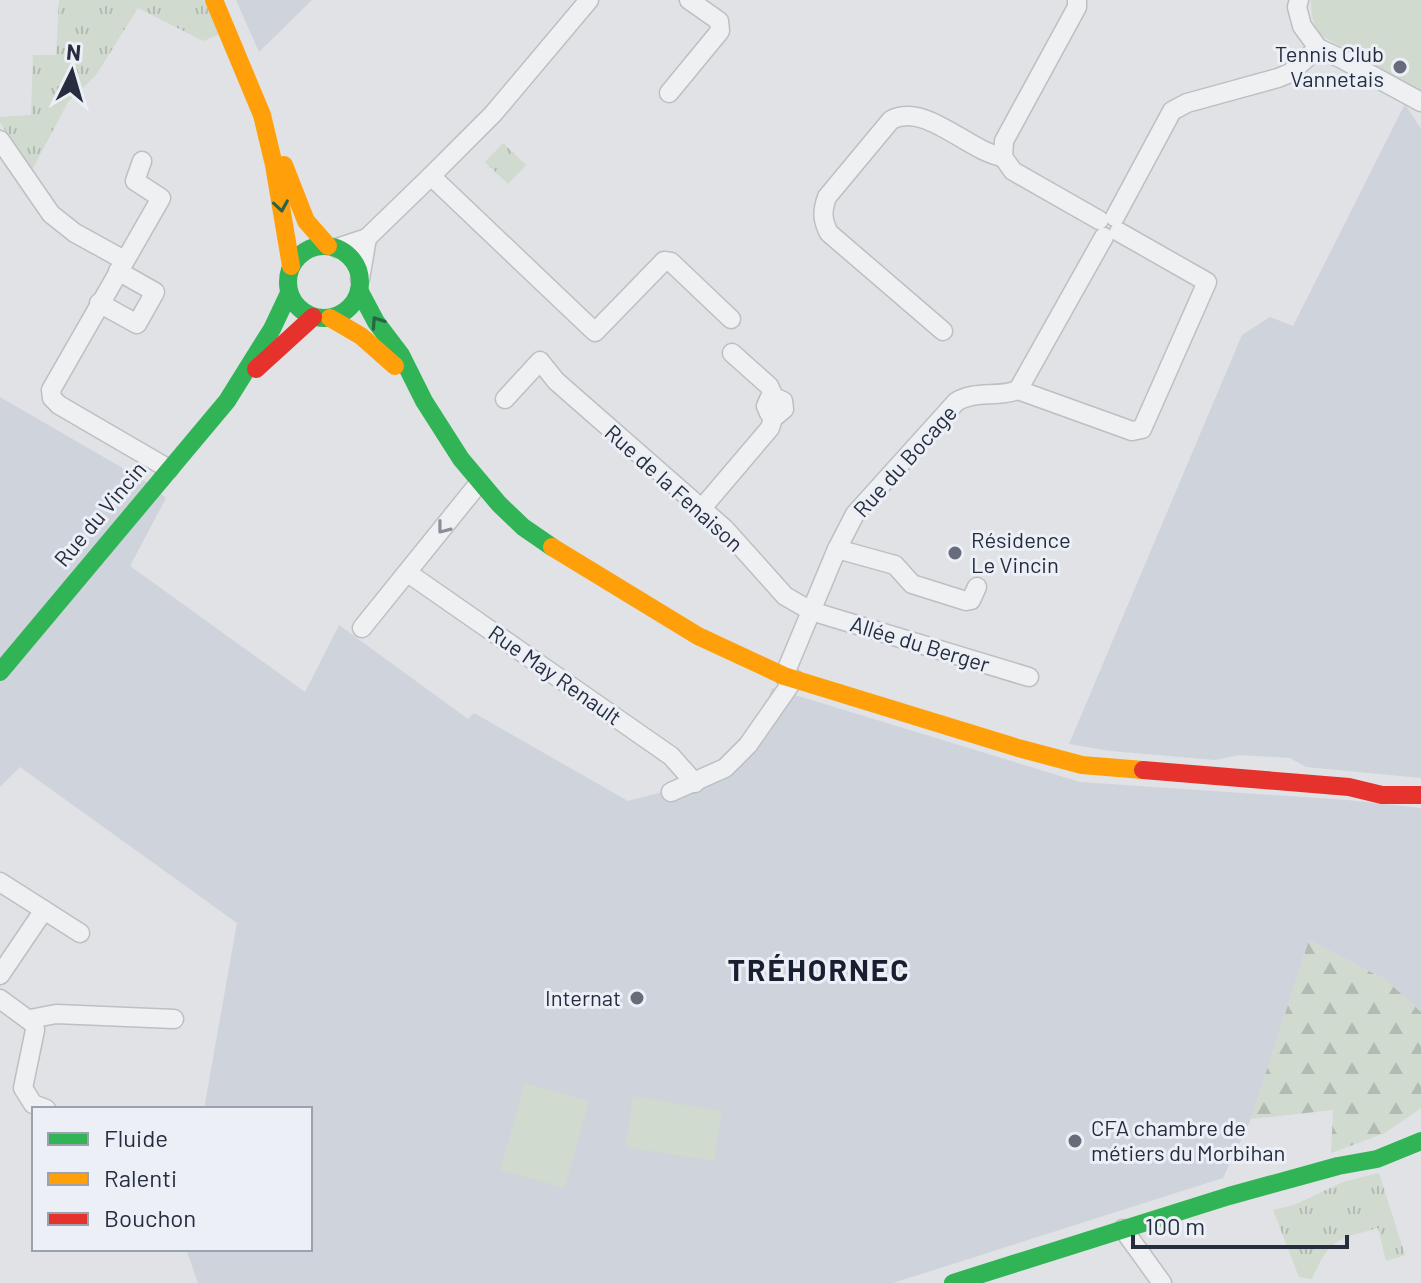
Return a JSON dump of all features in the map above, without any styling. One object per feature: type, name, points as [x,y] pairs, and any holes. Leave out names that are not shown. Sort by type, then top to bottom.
[{"type":"main road","points":[[214,0],[262,115],[291,266],[287,284],[289,293],[302,312],[361,336],[391,361],[424,401],[479,483],[523,527],[570,560],[698,636],[789,677],[1018,748],[1082,765],[1133,771],[1349,787],[1383,783],[1412,794]]},
{"type":"main road","points":[[230,0],[261,76],[284,164],[306,221],[333,247],[352,258],[376,322],[401,355],[424,401]]},
{"type":"main road","points":[[291,266],[306,250],[333,247]]},
{"type":"main road","points":[[321,318],[349,309],[360,285]]},
{"type":"main road","name":"Rue du Vincin","points":[[0,672],[236,387],[272,329],[289,293]]},
{"type":"main road","name":"Rue du Vincin","points":[[236,387],[321,318]]},
{"type":"main road","points":[[1338,1166],[1394,1140],[1421,1123]]},
{"type":"main road","points":[[953,1283],[1229,1196],[1338,1166],[1377,1159],[1421,1141]]},
{"type":"street","points":[[333,247],[367,238],[493,114],[589,0]]},
{"type":"street","points":[[669,93],[720,31],[719,21],[689,0]]},
{"type":"street","points":[[1003,157],[1004,141],[1077,7],[1077,0]]},
{"type":"street","points":[[1299,0],[1297,7],[1302,26],[1318,48],[1421,102]]},
{"type":"street","points":[[1018,390],[1172,111],[1187,103],[1290,73],[1318,48]]},
{"type":"street","name":"Rue du Bocage","points":[[671,792],[725,768],[748,745],[789,677],[811,611],[837,549],[864,501],[945,411],[962,398],[1018,390],[1132,431],[1142,429],[1207,282],[1013,171],[1003,157],[989,155],[922,117],[900,115],[891,120],[827,197],[823,221],[829,233],[943,331]]},
{"type":"street","points":[[0,140],[51,214],[155,292],[137,324],[99,303]]},
{"type":"street","points":[[142,161],[135,181],[161,198],[51,390],[52,398],[59,405],[169,469]]},
{"type":"street","points":[[431,176],[593,331],[597,331],[664,261],[671,262],[731,319]]},
{"type":"street","points":[[360,285],[367,238]]},
{"type":"street","points":[[702,508],[770,428],[774,406],[769,386],[732,353]]},
{"type":"street","name":"Rue de la Fenaison","points":[[505,399],[543,357],[556,381],[725,529],[785,596],[811,611]]},
{"type":"street","points":[[362,628],[479,483]]},
{"type":"street","points":[[837,549],[895,565],[912,584],[966,601],[974,596],[977,587]]},
{"type":"street","name":"Rue May Renault","points":[[408,573],[671,756],[695,783]]},
{"type":"street","name":"Allée du Berger","points":[[811,611],[1029,677]]},
{"type":"street","points":[[0,882],[80,933]]},
{"type":"street","points":[[0,975],[44,910]]},
{"type":"street","points":[[0,999],[30,1019],[35,1030],[23,1088],[33,1104],[41,1107]]},
{"type":"street","points":[[30,1019],[56,1014],[174,1019]]},
{"type":"street","points":[[1123,1229],[1162,1283]]},
{"type":"shaded area","points":[[236,0],[312,0],[259,52]]},
{"type":"shaded area","points":[[1405,104],[1421,129],[1421,778],[1306,767],[1290,758],[1240,755],[1215,760],[1069,744],[1242,335],[1270,317],[1293,326]]},
{"type":"shaded area","points":[[0,397],[145,481],[166,498],[130,566],[305,692],[339,625],[468,719],[474,713],[628,801],[667,791],[708,773],[739,742],[765,709],[772,688],[1080,782],[1421,808],[1421,1012],[1386,980],[1309,940],[1251,1119],[1223,1178],[893,1283],[198,1283],[187,1251],[312,1251],[312,1107],[204,1107],[237,923],[20,767],[0,787]]},
{"type":"green space","points":[[59,0],[204,0],[220,34],[203,41],[138,8],[96,75],[68,102],[31,172],[0,122],[0,117],[31,115],[33,55],[56,55]]},
{"type":"green space","name":"Tennis Club Vannetais","points":[[1311,0],[1421,0],[1421,91],[1322,36],[1313,19]]},
{"type":"green space","points":[[503,143],[526,165],[508,184],[485,162]]},
{"type":"green space","points":[[1309,940],[1386,980],[1421,1012],[1421,1108],[1385,1133],[1331,1153],[1333,1110],[1251,1119]]},
{"type":"green space","points":[[525,1083],[589,1101],[565,1188],[500,1170]]},
{"type":"green space","points":[[633,1096],[722,1111],[714,1161],[625,1147]]},
{"type":"green space","points":[[1379,1173],[1405,1255],[1386,1261],[1378,1228],[1336,1243],[1324,1255],[1312,1279],[1299,1277],[1273,1210],[1294,1205],[1343,1182]]},
{"type":"traffic: fast","points":[[331,246],[350,256],[358,268],[360,282],[358,296],[350,308],[338,316],[317,318],[298,308],[290,296],[288,275],[298,256],[310,248],[331,246]]},
{"type":"traffic: fast","points":[[359,290],[461,459],[499,504],[523,527],[552,547]]},
{"type":"traffic: fast","points":[[0,672],[227,401],[272,329],[289,293]]},
{"type":"traffic: fast","points":[[953,1283],[1229,1196],[1338,1166],[1377,1159],[1421,1141]]},
{"type":"traffic: slow","points":[[214,0],[262,115],[291,266]]},
{"type":"traffic: slow","points":[[284,165],[306,221],[328,246]]},
{"type":"traffic: slow","points":[[330,318],[361,336],[395,366]]},
{"type":"traffic: slow","points":[[552,547],[698,636],[784,676],[1082,765],[1143,770]]},
{"type":"traffic: jam","points":[[256,369],[313,317]]},
{"type":"traffic: jam","points":[[1143,770],[1349,787],[1382,795],[1421,795]]},
{"type":"place","name":"Tennis Club Vannetais","points":[[1400,67]]},
{"type":"place","name":"Résidence Le Vincin","points":[[955,553]]},
{"type":"place","name":"Internat","points":[[637,998]]},
{"type":"place","name":"CFA chambre de métiers du Morbihan","points":[[1075,1141]]},
{"type":"district","name":"TRÉHORNEC","points":[[819,971]]}]
